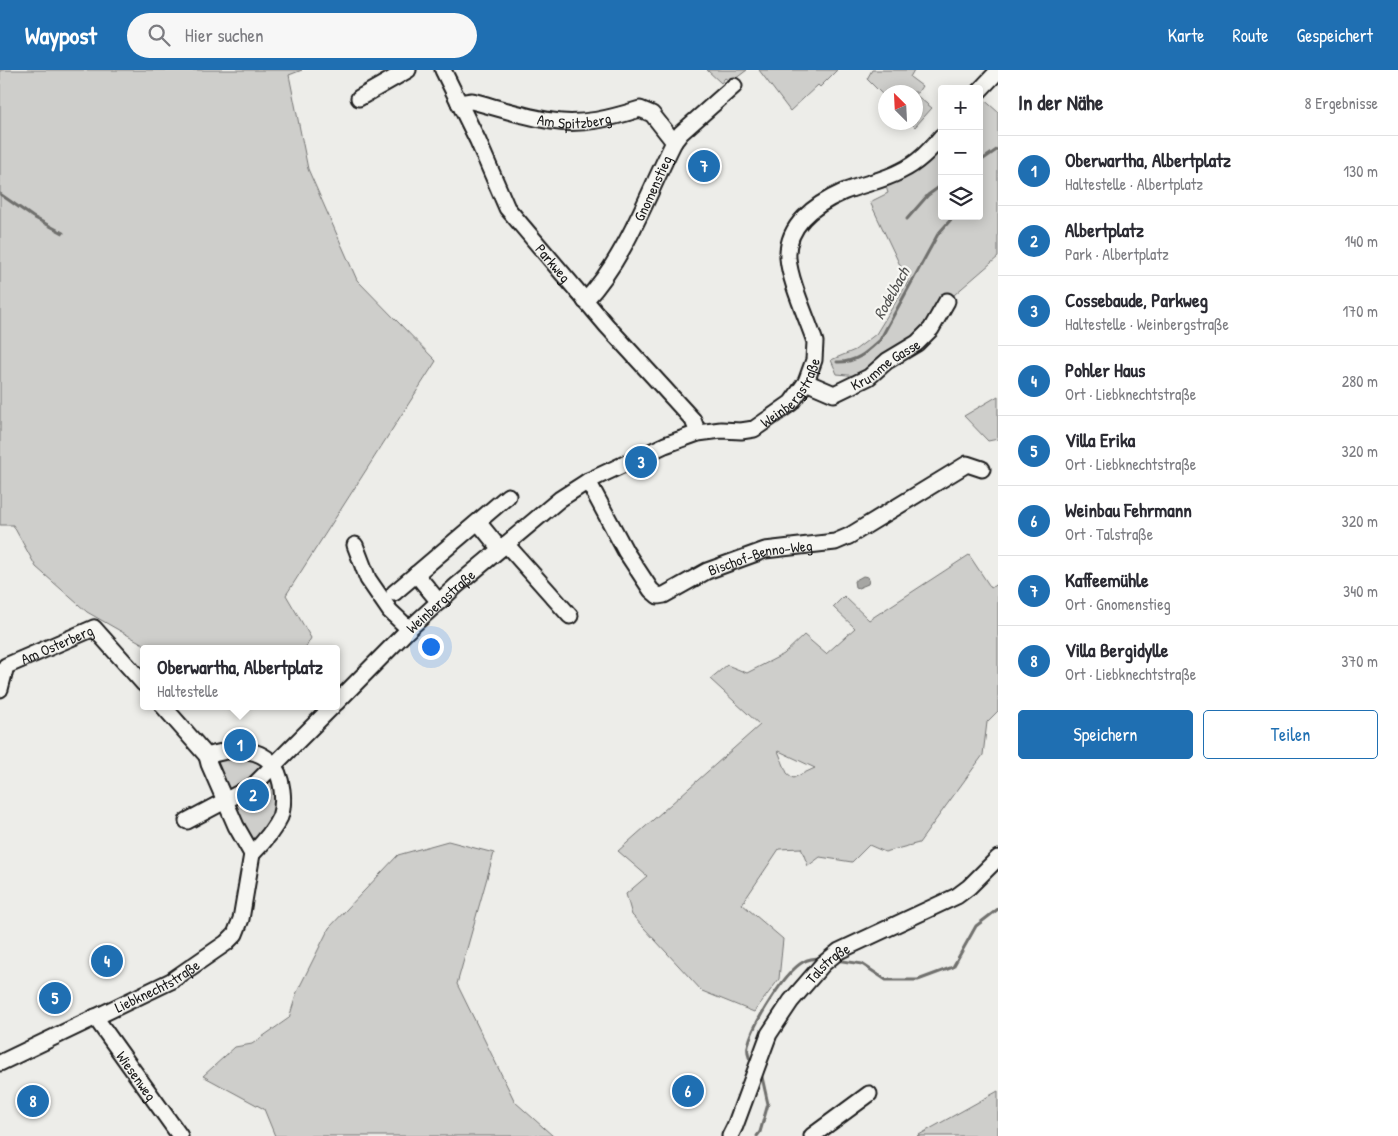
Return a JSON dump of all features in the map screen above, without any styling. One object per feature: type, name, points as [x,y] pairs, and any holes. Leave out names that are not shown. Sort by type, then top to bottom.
[{"type":"street","points":[[359,98],[408,70]]},
{"type":"street","name":"Parkweg","points":[[443,70],[507,208],[585,301],[693,420],[698,432]]},
{"type":"street","points":[[983,87],[998,71]]},
{"type":"street","name":"Gnomenstieg","points":[[585,301],[597,288],[628,238],[674,142],[734,86]]},
{"type":"street","name":"Am Spitzberg","points":[[459,103],[472,101],[552,122],[592,122],[613,118],[640,109],[652,114],[674,142]]},
{"type":"street","name":"Weinbergstraße","points":[[340,699],[408,629],[560,499],[588,481],[665,445],[698,432],[754,429],[791,404],[806,382],[814,360],[815,342],[790,270],[789,244],[796,228],[808,214],[826,201],[845,191],[903,170],[929,151],[938,141]]},
{"type":"street","name":"Krumme Gasse","points":[[806,382],[834,394],[869,377],[887,361],[916,343],[931,329],[947,301]]},
{"type":"street","name":"Bischof-Benno-Weg","points":[[588,481],[626,552],[651,590],[658,596],[664,595],[707,571],[765,550],[835,542],[849,536],[967,464],[982,470]]},
{"type":"street","points":[[394,593],[508,496]]},
{"type":"street","points":[[478,522],[570,616]]},
{"type":"street","points":[[355,545],[368,579],[390,612],[408,629]]},
{"type":"street","points":[[416,574],[439,602]]},
{"type":"street","name":"Am Osterberg","points":[[0,689],[6,666],[94,628],[140,680]]},
{"type":"street","points":[[167,710],[207,756],[236,826],[252,854],[263,843],[280,817],[283,800],[281,784],[275,765],[258,754],[242,749],[218,752],[207,756]]},
{"type":"street","points":[[187,821],[253,786],[329,710]]},
{"type":"street","name":"Liebknechtstraße","points":[[0,1063],[172,981],[226,943],[234,934],[241,919],[252,854]]},
{"type":"street","name":"Talstraße","points":[[730,1136],[736,1126],[769,1034],[791,1001],[823,964],[839,951],[957,896],[998,858]]},
{"type":"street","name":"Wiesenweg","points":[[95,1017],[180,1136]]},
{"type":"street","points":[[812,1136],[869,1094]]},
{"type":"shaded area","points":[[0,70],[302,70],[289,75],[308,169],[357,280],[436,361],[286,595],[311,638],[307,645],[145,645],[87,612],[36,567],[13,525],[0,525]]},
{"type":"shaded area","points":[[707,70],[747,70],[731,82],[725,78],[721,83]]},
{"type":"shaded area","points":[[759,70],[837,70],[820,87],[818,85],[790,111]]},
{"type":"shaded area","points":[[872,70],[914,70],[910,77],[921,85],[878,85],[878,90],[867,79]]},
{"type":"shaded area","points":[[983,99],[998,112],[998,257],[947,301],[931,329],[869,377],[837,374],[831,360],[855,350],[876,334],[908,282],[870,202],[888,193],[885,183],[938,146],[938,220],[983,220]]},
{"type":"shaded area","points":[[923,101],[932,108],[923,118]]},
{"type":"shaded area","points":[[998,396],[998,439],[988,441],[964,416]]},
{"type":"shaded area","points":[[969,555],[991,588],[998,583],[998,711],[987,722],[983,755],[919,843],[885,852],[869,845],[852,862],[820,857],[808,866],[801,848],[779,849],[742,904],[783,939],[779,979],[754,1012],[702,991],[632,915],[626,894],[647,876],[618,851],[760,725],[710,679],[727,665],[747,673],[784,654],[804,635],[826,654],[855,628],[833,607],[844,596],[869,620]],"holes":[[[779,751],[815,768],[793,778],[787,773]]]},
{"type":"shaded area","points":[[863,576],[868,577],[868,584],[858,588],[855,587],[854,581]]},
{"type":"shaded area","points":[[248,756],[262,764],[276,782],[275,814],[258,840],[253,842],[249,840],[215,767],[216,761],[220,757]]},
{"type":"shaded area","points":[[448,841],[494,853],[457,984],[515,1102],[553,1136],[275,1136],[264,1109],[203,1076],[235,1047],[252,1044],[289,1018],[297,992],[329,928],[398,855]]},
{"type":"shaded area","points":[[998,1091],[998,1136],[917,1136]]},
{"type":"waterway","points":[[983,159],[998,149]]},
{"type":"waterway","points":[[907,219],[928,195],[938,188]]},
{"type":"waterway","points":[[0,194],[33,217],[63,233]]},
{"type":"waterway","name":"Rodelbach","points":[[837,362],[856,359],[880,340],[938,234],[950,220]]},
{"type":"waterway","points":[[836,960],[862,964],[886,980],[918,980],[953,967],[976,926],[998,909]]},
{"type":"waterway","points":[[753,1064],[750,1060],[748,1046],[756,1025],[770,1000],[787,976],[803,962],[822,958]]},
{"type":"waterway","points":[[757,1136],[760,1132],[768,1104],[762,1077],[759,1073]]},
{"type":"place","name":"Kaffeemühle","points":[[704,166]]},
{"type":"place","name":"Cossebaude, Parkweg","points":[[641,462]]},
{"type":"place","name":"Oberwartha, Albertplatz","points":[[240,745]]},
{"type":"place","name":"Albertplatz","points":[[253,795]]},
{"type":"place","name":"Pohler Haus","points":[[107,961]]},
{"type":"place","name":"Villa Erika","points":[[55,998]]},
{"type":"place","name":"Weinbau Fehrmann","points":[[688,1091]]},
{"type":"place","name":"Villa Bergidylle","points":[[33,1101]]}]
